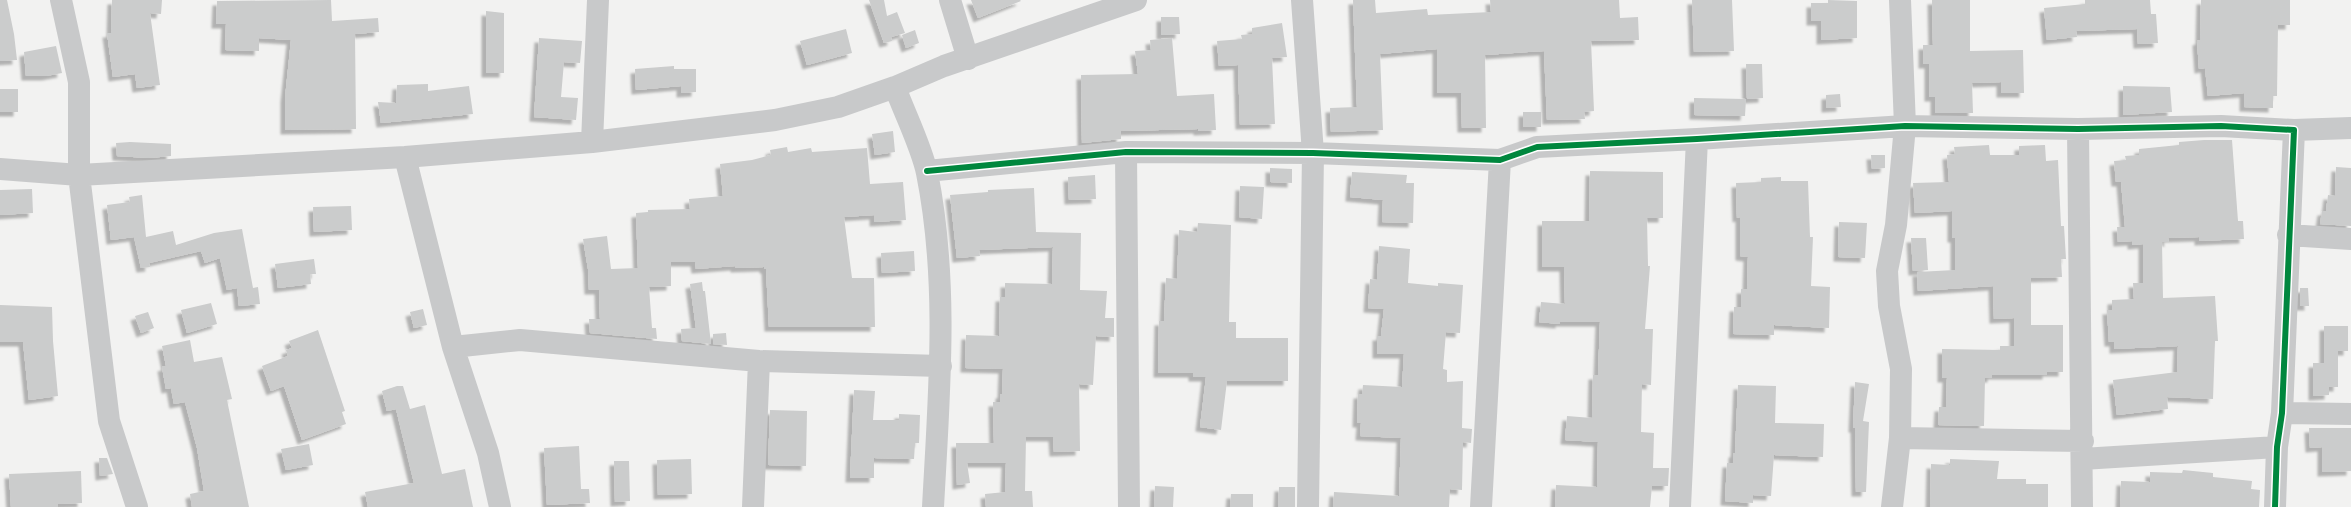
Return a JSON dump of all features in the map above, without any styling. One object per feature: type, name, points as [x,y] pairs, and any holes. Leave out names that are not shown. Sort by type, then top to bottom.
[{"type":"street","points":[[61,0],[78,82],[79,175],[109,421],[137,507]]},
{"type":"street","points":[[592,142],[598,0]]},
{"type":"street","points":[[950,0],[968,59]]},
{"type":"street","points":[[0,169],[79,175],[405,157],[592,142],[775,120],[838,107],[895,87],[944,66],[1136,0]]},
{"type":"street","points":[[1302,0],[1313,153],[1308,507]]},
{"type":"street","points":[[1892,507],[1900,438],[1901,369],[1889,306],[1887,271],[1896,225],[1905,126],[1900,0]]},
{"type":"street","points":[[895,87],[927,170],[939,254],[941,366],[933,507]]},
{"type":"street","points":[[927,170],[1126,152],[1313,153],[1500,160],[1537,146],[1697,139],[1905,126],[2078,129],[2221,126],[2294,130],[2351,128]]},
{"type":"street","points":[[2078,129],[2082,507]]},
{"type":"street","points":[[2275,507],[2277,447],[2282,413],[2288,235],[2294,130]]},
{"type":"street","points":[[1680,507],[1697,139]]},
{"type":"street","points":[[1126,152],[1129,507]]},
{"type":"street","points":[[405,157],[453,347],[488,453],[500,507]]},
{"type":"street","points":[[1481,507],[1500,160]]},
{"type":"street","points":[[2288,235],[2351,238]]},
{"type":"street","points":[[453,347],[520,340],[759,362],[941,366]]},
{"type":"street","points":[[753,507],[759,362]]},
{"type":"street","points":[[2282,413],[2351,414]]},
{"type":"street","points":[[1900,438],[2082,450],[2277,447]]},
{"type":"building","points":[[0,0],[7,0],[17,60],[0,61]]},
{"type":"building","points":[[112,0],[162,0],[161,14],[150,13],[160,85],[137,88],[135,74],[113,77],[107,33],[111,33]]},
{"type":"building","points":[[331,0],[332,21],[378,18],[379,32],[355,34],[356,129],[285,130],[285,98],[291,40],[259,38],[259,51],[225,50],[226,24],[216,24],[217,1]]},
{"type":"building","points":[[869,0],[884,0],[887,16],[897,12],[905,33],[891,37],[892,41],[884,43]]},
{"type":"building","points":[[971,0],[1020,0],[1021,1],[978,18]]},
{"type":"building","points":[[1353,0],[1375,0],[1376,13],[1427,9],[1428,15],[1491,12],[1490,0],[1619,0],[1620,18],[1638,17],[1639,40],[1591,41],[1594,111],[1584,112],[1585,119],[1547,120],[1544,51],[1485,55],[1486,128],[1462,128],[1461,93],[1437,93],[1437,49],[1380,54],[1383,130],[1331,132],[1330,108],[1357,107]]},
{"type":"building","points":[[1692,0],[1732,0],[1734,51],[1694,52]]},
{"type":"building","points":[[1828,0],[1857,1],[1857,38],[1821,40],[1821,21],[1811,21],[1811,3],[1828,3]]},
{"type":"building","points":[[1932,0],[1970,0],[1970,51],[2023,50],[2024,93],[2001,93],[2001,82],[1972,83],[1973,113],[1935,113],[1935,97],[1929,97],[1929,64],[1923,64],[1923,45],[1933,45]]},
{"type":"building","points":[[2085,0],[2150,0],[2151,14],[2156,14],[2158,43],[2138,44],[2137,29],[2076,31],[2077,37],[2047,40],[2044,8],[2085,4]]},
{"type":"building","points":[[2201,0],[2290,0],[2290,25],[2278,25],[2277,96],[2273,96],[2273,108],[2244,107],[2244,93],[2208,96],[2205,68],[2199,69],[2197,41],[2200,40]]},
{"type":"building","points":[[486,11],[504,13],[504,73],[486,73]]},
{"type":"building","points":[[1161,17],[1179,17],[1180,34],[1161,35]]},
{"type":"building","points":[[1282,23],[1287,57],[1272,58],[1275,124],[1240,125],[1238,65],[1219,66],[1217,41],[1242,39],[1241,35],[1252,34],[1252,28]]},
{"type":"building","points":[[846,29],[852,53],[807,65],[800,41]]},
{"type":"building","points":[[915,30],[919,43],[906,48],[902,35]]},
{"type":"building","points":[[539,38],[582,41],[580,63],[564,62],[561,97],[578,98],[576,120],[534,117]]},
{"type":"building","points":[[1172,38],[1177,96],[1214,94],[1216,130],[1121,131],[1121,139],[1082,143],[1081,75],[1138,74],[1135,51],[1151,50],[1150,40]]},
{"type":"building","points":[[56,46],[62,73],[46,76],[26,76],[24,52]]},
{"type":"building","points":[[1746,64],[1762,64],[1763,98],[1747,99]]},
{"type":"building","points":[[674,66],[674,69],[696,69],[696,92],[681,93],[681,86],[636,90],[635,69]]},
{"type":"building","points":[[428,84],[428,91],[469,86],[473,114],[381,123],[378,102],[396,103],[397,85]]},
{"type":"building","points":[[2123,86],[2170,87],[2172,112],[2123,115]]},
{"type":"building","points":[[0,89],[18,89],[18,112],[0,112]]},
{"type":"building","points":[[1840,94],[1841,107],[1826,108],[1826,95]]},
{"type":"building","points":[[1694,98],[1746,99],[1745,116],[1694,115]]},
{"type":"building","points":[[1523,112],[1541,112],[1541,127],[1523,127]]},
{"type":"building","points":[[893,131],[895,152],[875,155],[872,134]]},
{"type":"building","points":[[2232,140],[2238,221],[2243,221],[2244,239],[2199,241],[2199,237],[2168,238],[2169,242],[2162,242],[2163,298],[2215,296],[2218,341],[2215,341],[2213,399],[2167,397],[2168,409],[2117,415],[2113,380],[2177,372],[2178,346],[2114,349],[2114,342],[2109,342],[2107,310],[2112,310],[2112,300],[2134,299],[2133,283],[2143,283],[2143,244],[2132,245],[2132,241],[2118,242],[2117,227],[2125,227],[2121,182],[2116,182],[2114,161],[2126,160],[2125,156],[2139,155],[2139,149],[2179,145],[2179,142]]},
{"type":"building","points":[[116,143],[171,144],[171,156],[149,158],[117,156]]},
{"type":"building","points":[[1989,145],[1990,155],[2019,155],[2019,146],[2045,145],[2046,161],[2058,160],[2061,226],[2064,226],[2066,259],[2061,259],[2062,277],[2031,278],[2031,325],[2063,325],[2063,372],[2047,372],[2047,375],[1992,375],[1992,378],[1985,378],[1984,426],[1938,425],[1939,407],[1946,407],[1947,378],[1942,378],[1942,349],[2000,350],[2000,346],[2014,346],[2014,318],[1994,319],[1993,286],[1918,291],[1917,272],[1955,270],[1955,238],[1952,238],[1952,211],[1915,213],[1913,183],[1949,182],[1947,155],[1955,154],[1954,147]]},
{"type":"building","points":[[787,147],[788,152],[811,148],[812,152],[867,148],[870,184],[903,182],[906,220],[874,222],[874,215],[844,217],[852,278],[874,278],[875,327],[769,327],[766,269],[764,267],[735,268],[735,266],[696,269],[695,262],[671,262],[671,286],[649,287],[652,328],[656,328],[657,339],[590,333],[589,319],[600,319],[599,290],[589,290],[583,239],[607,236],[611,269],[638,268],[636,213],[648,212],[648,210],[690,209],[689,199],[723,196],[720,164],[752,160],[771,155],[770,150]]},
{"type":"building","points":[[1871,155],[1885,155],[1885,168],[1872,169]]},
{"type":"building","points":[[2336,167],[2351,168],[2351,226],[2320,224],[2322,211],[2326,211],[2328,195],[2335,196]]},
{"type":"building","points":[[1270,168],[1292,169],[1292,183],[1270,182]]},
{"type":"building","points":[[1590,171],[1663,172],[1663,218],[1647,218],[1648,266],[1650,266],[1645,329],[1653,329],[1651,385],[1642,384],[1641,432],[1654,433],[1653,468],[1669,468],[1668,486],[1652,486],[1650,507],[1555,507],[1556,485],[1597,487],[1598,442],[1565,440],[1567,416],[1592,418],[1593,375],[1598,375],[1600,322],[1560,322],[1560,324],[1539,322],[1541,302],[1565,304],[1564,267],[1542,267],[1542,221],[1589,221]]},
{"type":"building","points":[[1352,172],[1407,175],[1406,183],[1414,183],[1413,223],[1382,222],[1383,200],[1350,197]]},
{"type":"building","points":[[1095,175],[1096,199],[1069,200],[1068,177]]},
{"type":"building","points":[[1781,177],[1781,181],[1808,181],[1810,237],[1813,237],[1811,286],[1830,287],[1829,328],[1774,325],[1774,335],[1733,334],[1734,307],[1741,307],[1741,289],[1747,289],[1748,257],[1740,256],[1740,217],[1737,218],[1736,183],[1761,182],[1761,178]]},
{"type":"building","points":[[1240,186],[1264,187],[1262,219],[1239,217]]},
{"type":"building","points":[[1034,188],[1036,232],[1081,233],[1080,290],[1107,291],[1105,318],[1114,318],[1114,337],[1096,336],[1093,385],[1079,384],[1080,451],[1054,452],[1053,437],[1026,437],[1025,491],[1032,491],[1033,507],[986,507],[985,494],[1005,492],[1006,463],[967,463],[970,483],[957,485],[956,443],[994,443],[993,402],[1000,402],[1003,369],[965,368],[966,335],[999,336],[1000,297],[1005,297],[1005,283],[1052,284],[1053,247],[979,250],[980,256],[957,258],[950,195],[988,192],[988,190]]},
{"type":"building","points":[[32,189],[33,213],[0,215],[0,190]]},
{"type":"building","points":[[142,195],[146,237],[173,231],[176,245],[214,233],[242,229],[253,288],[258,287],[260,304],[239,306],[237,288],[227,290],[220,258],[205,263],[201,251],[149,263],[150,267],[141,268],[134,237],[111,240],[107,205],[130,202],[129,197]]},
{"type":"building","points":[[351,206],[352,230],[314,232],[313,207]]},
{"type":"building","points":[[1839,222],[1867,223],[1865,258],[1838,257]]},
{"type":"building","points":[[1198,223],[1231,225],[1229,322],[1236,322],[1236,338],[1288,338],[1288,381],[1227,381],[1221,430],[1200,427],[1206,377],[1193,377],[1193,373],[1158,373],[1159,321],[1164,321],[1166,278],[1177,279],[1179,230],[1197,232]]},
{"type":"building","points":[[1911,238],[1926,238],[1928,270],[1913,271]]},
{"type":"building","points":[[1379,246],[1410,249],[1408,283],[1438,286],[1438,283],[1463,285],[1460,333],[1446,332],[1443,369],[1447,370],[1447,382],[1463,381],[1462,428],[1472,429],[1471,443],[1463,442],[1462,490],[1450,489],[1449,507],[1333,507],[1334,492],[1399,496],[1401,438],[1360,436],[1361,423],[1357,423],[1358,394],[1362,394],[1363,385],[1402,387],[1404,354],[1377,354],[1377,336],[1381,336],[1384,309],[1368,308],[1370,279],[1377,280]]},
{"type":"building","points":[[914,251],[915,271],[882,273],[881,253]]},
{"type":"building","points":[[314,259],[316,274],[310,274],[311,284],[278,288],[275,264]]},
{"type":"building","points":[[702,282],[703,291],[705,291],[711,344],[682,341],[681,329],[696,328],[690,284]]},
{"type":"building","points":[[2300,288],[2308,288],[2309,306],[2300,306]]},
{"type":"building","points":[[211,303],[217,324],[187,333],[181,310]]},
{"type":"building","points":[[0,305],[52,307],[58,396],[29,400],[23,342],[0,342]]},
{"type":"building","points":[[423,309],[427,325],[414,328],[410,312]]},
{"type":"building","points":[[148,312],[154,328],[141,333],[135,316]]},
{"type":"building","points":[[2324,326],[2348,326],[2348,351],[2338,351],[2338,387],[2329,387],[2329,395],[2313,396],[2313,363],[2324,363]]},
{"type":"building","points":[[318,330],[345,411],[342,412],[346,424],[302,440],[284,386],[271,391],[262,366],[288,356],[286,350],[292,348],[289,341]]},
{"type":"building","points":[[726,333],[727,345],[713,344],[713,334]]},
{"type":"building","points":[[190,340],[194,362],[222,357],[232,399],[227,400],[249,507],[192,507],[190,494],[204,491],[197,448],[185,402],[174,404],[171,388],[166,389],[162,367],[166,366],[162,346]]},
{"type":"building","points":[[1855,382],[1869,384],[1863,421],[1869,422],[1866,492],[1856,492],[1855,428],[1853,428]]},
{"type":"building","points":[[1738,385],[1776,386],[1775,423],[1824,424],[1823,457],[1774,455],[1771,496],[1753,495],[1753,503],[1725,501],[1727,463],[1733,463],[1733,453],[1735,453]]},
{"type":"building","points":[[403,386],[410,409],[425,405],[442,474],[465,469],[473,507],[368,507],[365,492],[414,483],[396,409],[387,411],[382,391]]},
{"type":"building","points":[[854,390],[875,391],[873,420],[899,420],[899,414],[920,415],[919,443],[915,443],[914,459],[874,458],[874,478],[850,478]]},
{"type":"building","points":[[770,410],[807,411],[806,466],[768,465]]},
{"type":"building","points":[[2309,428],[2351,428],[2351,471],[2322,472],[2322,447],[2310,448]]},
{"type":"building","points":[[309,444],[313,465],[286,470],[281,449]]},
{"type":"building","points":[[579,446],[581,489],[589,489],[590,503],[547,505],[544,448]]},
{"type":"building","points":[[99,458],[107,458],[113,474],[100,476]]},
{"type":"building","points":[[691,459],[692,494],[658,495],[657,460]]},
{"type":"building","points":[[1950,459],[1999,461],[1997,479],[2026,479],[2026,484],[2048,484],[2048,507],[1930,507],[1931,464],[1950,465]]},
{"type":"building","points":[[614,461],[629,461],[630,501],[615,502]]},
{"type":"building","points":[[2183,470],[2213,473],[2213,477],[2252,481],[2251,489],[2260,490],[2259,507],[2120,507],[2121,481],[2150,482],[2150,472],[2182,473]]},
{"type":"building","points":[[81,471],[82,503],[58,504],[58,507],[11,507],[9,474]]},
{"type":"building","points":[[1155,486],[1174,487],[1173,507],[1154,507]]},
{"type":"building","points":[[1279,487],[1295,487],[1295,507],[1278,507]]},
{"type":"building","points":[[1231,494],[1253,494],[1253,507],[1230,507]]},
{"type":"cycle path","points":[[927,171],[1126,152],[1313,153],[1500,160],[1537,147],[1905,126],[2078,129],[2221,126],[2294,130],[2282,413],[2277,447],[2275,507]]}]
